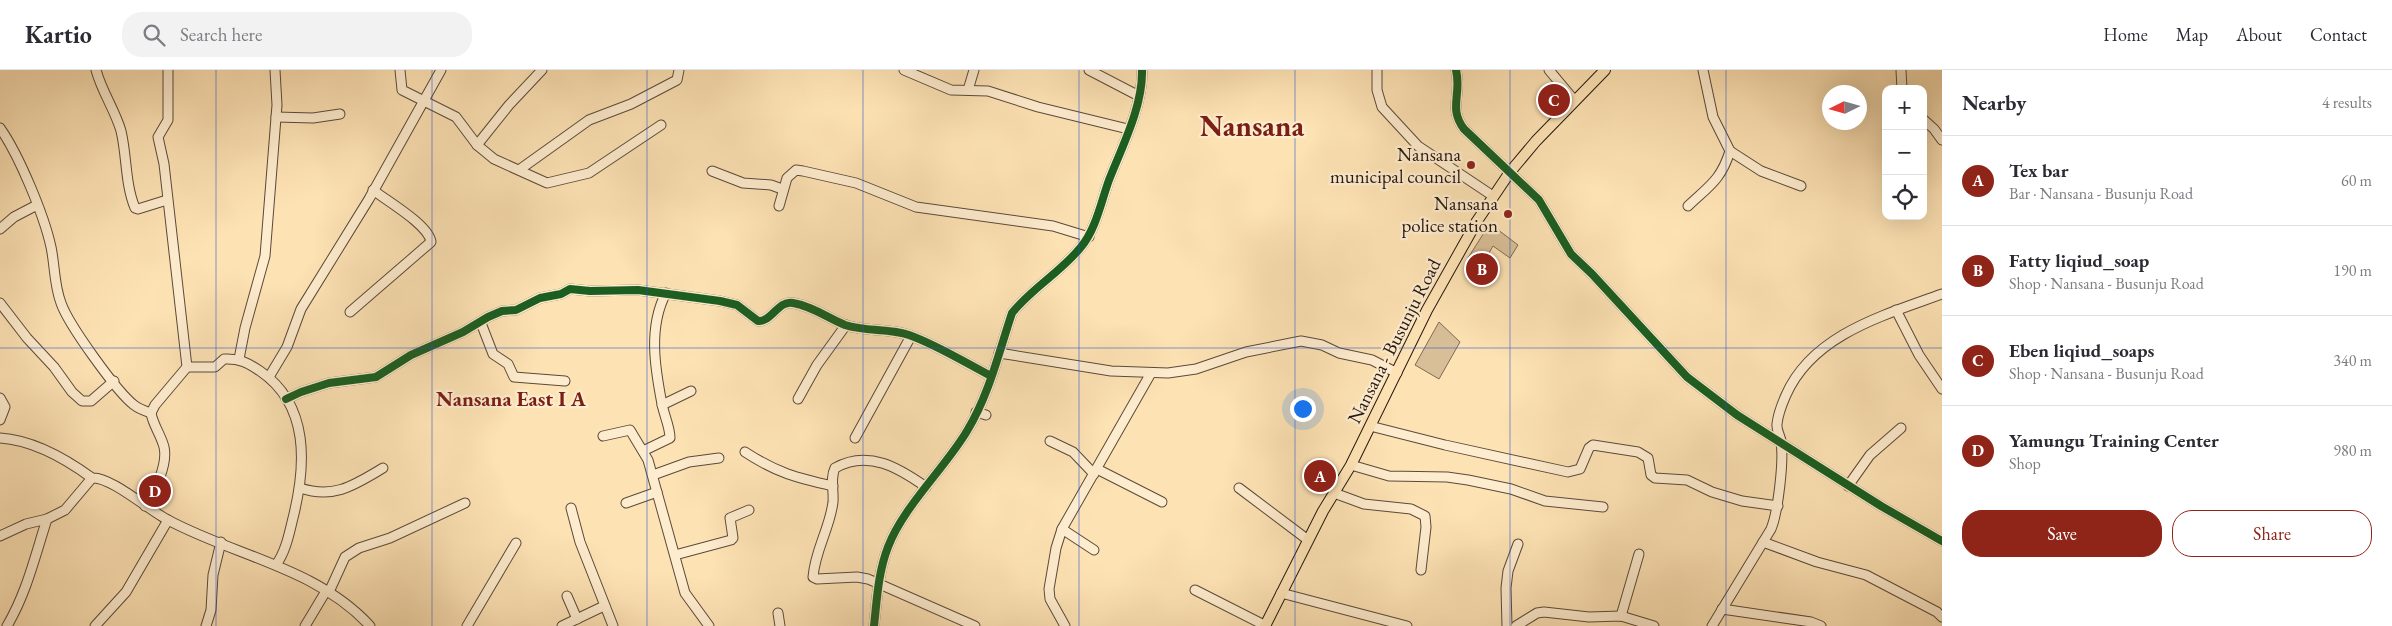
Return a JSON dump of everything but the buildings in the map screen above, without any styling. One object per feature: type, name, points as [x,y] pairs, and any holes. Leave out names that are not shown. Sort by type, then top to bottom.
[{"type":"main road","name":"Nansana - Busunju Road","points":[[1266,626],[1308,540],[1351,465],[1427,310],[1493,196],[1510,172],[1574,100],[1605,70]]},
{"type":"street","points":[[96,70],[102,91],[121,132],[135,208],[138,209],[167,200]]},
{"type":"street","points":[[151,413],[155,405],[186,368],[164,164],[158,137],[168,120],[168,70]]},
{"type":"street","points":[[239,360],[245,328],[265,256],[276,117],[275,70]]},
{"type":"street","points":[[400,70],[402,90],[456,117],[477,145],[494,159],[547,183],[589,174],[661,125]]},
{"type":"street","points":[[270,377],[288,346],[301,309],[374,190],[441,70]]},
{"type":"street","points":[[477,145],[509,105],[542,70]]},
{"type":"street","points":[[519,170],[589,120],[631,104],[676,80],[679,70]]},
{"type":"street","points":[[904,70],[951,90],[988,91],[1038,107],[1128,128]]},
{"type":"street","points":[[968,90],[974,70]]},
{"type":"street","points":[[1090,70],[1140,96]]},
{"type":"street","points":[[875,626],[878,583],[888,546],[926,487],[967,431],[991,376],[1012,313],[1016,307],[1074,255],[1089,237],[1140,96],[1142,70]]},
{"type":"street","points":[[1378,70],[1377,90],[1382,107],[1418,146],[1493,196]]},
{"type":"street","points":[[1456,70],[1458,80],[1454,106],[1457,120],[1464,129],[1539,200],[1571,254],[1687,377],[1737,414],[1848,486],[1942,541]]},
{"type":"street","points":[[1549,70],[1574,100]]},
{"type":"street","points":[[1703,70],[1714,120],[1730,151],[1761,172],[1801,186]]},
{"type":"street","points":[[1901,70],[1902,85]]},
{"type":"street","points":[[276,117],[314,118],[340,114]]},
{"type":"street","points":[[1927,123],[1942,140]]},
{"type":"street","points":[[0,128],[14,150],[51,244],[61,305],[93,355],[133,404],[151,413],[163,443],[165,454],[156,490],[145,506]]},
{"type":"street","points":[[1688,206],[1718,179],[1724,169],[1730,151]]},
{"type":"street","points":[[779,206],[782,189],[790,174],[796,170],[856,184],[916,207],[1053,226],[1089,237]]},
{"type":"street","points":[[712,171],[743,183],[771,185],[782,189]]},
{"type":"street","points":[[350,312],[431,242],[429,235],[407,214],[374,190]]},
{"type":"street","points":[[0,230],[14,217],[37,205]]},
{"type":"street","points":[[286,399],[329,383],[376,377],[411,355],[437,345],[502,311],[516,310],[540,298],[561,294],[570,288],[590,291],[638,290],[737,305],[758,321],[766,320],[781,306],[791,302],[846,325],[912,336],[991,376]]},
{"type":"street","points":[[643,451],[670,438],[662,405],[654,346],[658,312],[666,293]]},
{"type":"street","points":[[1712,626],[1774,522],[1778,506],[1781,442],[1777,429],[1780,410],[1791,385],[1801,371],[1829,343],[1896,310],[1942,294]]},
{"type":"street","points":[[0,303],[27,338],[54,367],[72,392],[82,401],[91,401],[114,381]]},
{"type":"street","points":[[1896,310],[1919,355],[1942,389]]},
{"type":"street","points":[[481,323],[493,354],[508,364],[514,377],[564,381]]},
{"type":"street","points":[[798,399],[817,365],[846,325]]},
{"type":"street","points":[[856,438],[912,336]]},
{"type":"street","points":[[999,353],[1111,371],[1168,373],[1196,369],[1255,350],[1301,341],[1322,345],[1339,353],[1372,360],[1397,373]]},
{"type":"street","points":[[186,368],[215,368],[224,359],[248,362],[270,377],[286,399],[297,423],[302,452],[300,488],[289,537],[276,565]]},
{"type":"street","points":[[1063,625],[1050,599],[1049,589],[1056,548],[1062,529],[1151,373]]},
{"type":"street","points":[[662,405],[691,391]]},
{"type":"street","points":[[0,398],[5,406],[0,420]]},
{"type":"street","points":[[976,412],[986,415]]},
{"type":"street","points":[[1370,426],[1436,443],[1568,472],[1580,469],[1588,448],[1593,445],[1638,452],[1648,458],[1651,475],[1655,478],[1687,480],[1712,492],[1742,501],[1778,506]]},
{"type":"street","points":[[1848,486],[1870,455],[1901,428]]},
{"type":"street","points":[[604,436],[630,430],[643,451],[653,475],[685,593],[709,626]]},
{"type":"street","points":[[0,438],[14,440],[35,447],[73,464],[92,478]]},
{"type":"street","points":[[1050,441],[1073,452],[1096,472],[1162,502]]},
{"type":"street","points":[[745,452],[767,466],[789,476],[833,486]]},
{"type":"street","points":[[653,475],[689,462],[720,458]]},
{"type":"street","points":[[926,487],[903,471],[885,463],[868,459],[835,468],[833,472],[831,509],[814,560],[813,577],[817,579],[857,576],[878,583],[975,626]]},
{"type":"street","points":[[1351,465],[1389,476],[1447,477],[1468,480],[1511,489],[1544,501],[1603,507]]},
{"type":"street","points":[[300,488],[316,493],[330,493],[351,485],[383,468]]},
{"type":"street","points":[[0,536],[26,524],[47,519],[65,510],[92,478],[98,477],[168,520],[276,565],[328,592],[354,610],[370,626]]},
{"type":"street","points":[[1239,488],[1308,540]]},
{"type":"street","points":[[626,503],[657,492]]},
{"type":"street","points":[[1334,493],[1364,504],[1411,509],[1425,516],[1426,527],[1421,570]]},
{"type":"street","points":[[306,626],[328,592],[345,558],[359,548],[390,538],[465,503]]},
{"type":"street","points":[[571,508],[578,536],[613,626]]},
{"type":"street","points":[[675,556],[731,540],[733,538],[730,518],[749,510]]},
{"type":"street","points":[[7,626],[18,607],[33,570],[35,554],[43,536],[47,519]]},
{"type":"street","points":[[95,626],[126,592],[168,520]]},
{"type":"street","points":[[1062,529],[1094,550]]},
{"type":"street","points":[[206,626],[212,601],[213,575],[221,542]]},
{"type":"street","points":[[1763,542],[1817,562],[1866,576],[1937,612],[1942,617]]},
{"type":"street","points":[[467,626],[516,543]]},
{"type":"street","points":[[1507,626],[1506,588],[1508,571],[1518,544]]},
{"type":"street","points":[[1620,616],[1639,554]]},
{"type":"street","points":[[1196,590],[1266,626]]},
{"type":"street","points":[[1281,593],[1406,626]]},
{"type":"street","points":[[567,596],[577,618]]},
{"type":"street","points":[[562,626],[604,606]]},
{"type":"street","points":[[1722,608],[1811,622],[1820,626]]},
{"type":"street","points":[[1516,626],[1540,612],[1589,617],[1620,616],[1654,626]]},
{"type":"street","points":[[778,613],[780,626]]},
{"type":"shaded area","points":[[1493,226],[1518,245],[1510,258],[1493,246],[1481,267],[1468,258],[1487,228]]},
{"type":"shaded area","points":[[1439,322],[1460,342],[1439,379],[1415,365]]},
{"type":"cycle path","points":[[874,626],[880,576],[888,547],[914,502],[958,445],[975,417],[993,373],[1012,313],[1073,256],[1091,232],[1135,112],[1139,98],[1142,70]]},
{"type":"cycle path","points":[[1456,70],[1458,86],[1456,107],[1459,121],[1464,129],[1539,200],[1571,254],[1592,274],[1687,377],[1737,415],[1881,506],[1942,541]]},
{"type":"cycle path","points":[[286,399],[329,383],[376,377],[411,355],[463,332],[488,317],[502,311],[516,310],[540,298],[561,294],[570,289],[590,291],[638,290],[720,301],[737,305],[758,321],[767,318],[783,305],[793,303],[813,309],[845,325],[861,329],[894,331],[909,335],[991,376]]},
{"type":"place","name":"Eben liqiud_soaps","points":[[1554,100]]},
{"type":"place","name":"Nansana municipal council","points":[[1471,165]]},
{"type":"place","name":"Nansana police station","points":[[1508,214]]},
{"type":"place","name":"Fatty liqiud_soap","points":[[1482,269]]},
{"type":"place","name":"Tex bar","points":[[1320,476]]},
{"type":"place","name":"Yamungu Training Center","points":[[155,491]]},
{"type":"district","name":"Nansana","points":[[1252,126]]},
{"type":"district","name":"Nansana East I A","points":[[511,398]]}]
